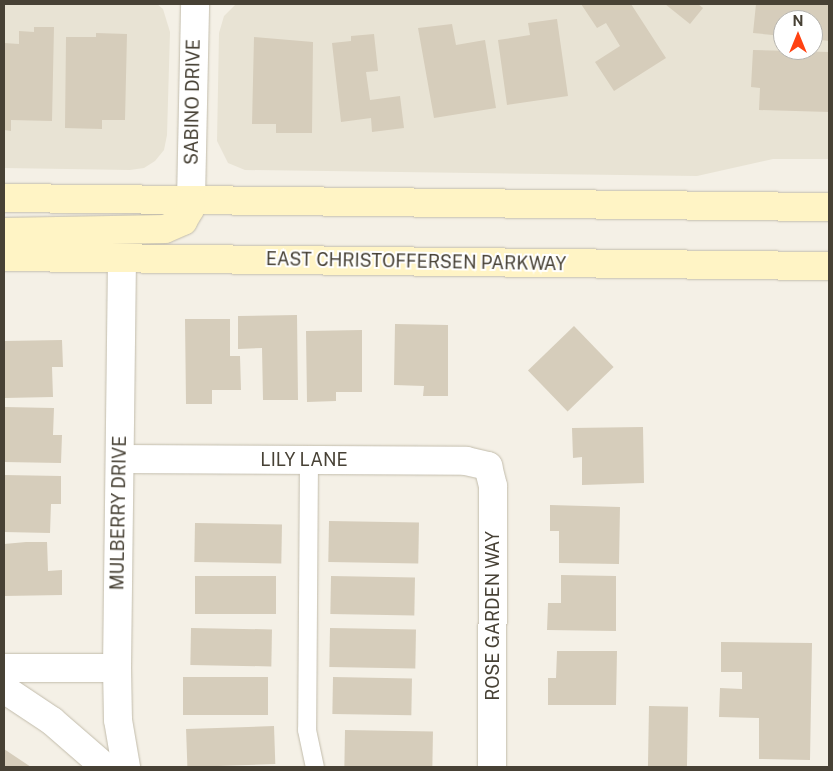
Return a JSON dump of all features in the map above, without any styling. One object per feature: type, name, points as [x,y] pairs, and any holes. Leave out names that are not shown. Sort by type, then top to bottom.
[{"type":"street","name":"SABINO DRIVE","points":[[191,200],[195,4]]},
{"type":"street","points":[[4,198],[829,207]]},
{"type":"street","points":[[4,232],[165,229],[183,220],[190,209],[191,200]]},
{"type":"street","name":"EAST CHRISTOFFERSEN PARKWAY","points":[[4,257],[829,266]]},
{"type":"street","name":"MULBERRY DRIVE","points":[[122,259],[117,668],[118,720],[126,767]]},
{"type":"street","name":"LILY LANE","points":[[120,459],[466,461],[488,466]]},
{"type":"street","name":"ROSE GARDEN WAY","points":[[488,466],[493,486],[492,767]]},
{"type":"street","points":[[4,668],[117,668]]},
{"type":"street","points":[[4,689],[52,721],[105,767]]},
{"type":"lane","points":[[309,460],[307,730],[315,767]]},
{"type":"shaded area","points":[[4,4],[157,4],[163,9],[170,32],[167,135],[164,150],[155,161],[144,168],[130,170],[4,168]]},
{"type":"shaded area","points":[[236,4],[829,4],[829,159],[773,159],[697,176],[245,170],[228,163],[217,141],[219,33],[224,16]]},
{"type":"building","points":[[581,4],[631,4],[666,58],[614,91],[595,62],[620,46],[606,23],[597,28]]},
{"type":"building","points":[[665,4],[698,4],[703,8],[690,24]]},
{"type":"building","points":[[756,4],[829,4],[829,41],[823,40],[823,10],[773,10],[773,35],[753,33]]},
{"type":"building","points":[[557,19],[568,96],[507,105],[498,40],[530,35],[528,23]]},
{"type":"building","points":[[452,24],[456,45],[485,40],[496,108],[434,118],[418,28]]},
{"type":"building","points":[[34,27],[54,27],[52,121],[11,120],[11,131],[4,130],[4,43],[19,44],[19,31],[34,32]]},
{"type":"building","points":[[96,33],[127,34],[125,120],[102,120],[102,129],[65,128],[66,37],[96,37]]},
{"type":"building","points":[[374,34],[378,71],[366,72],[370,100],[400,96],[404,128],[372,132],[371,118],[341,122],[332,43],[351,41],[351,36]]},
{"type":"building","points":[[254,37],[313,42],[312,133],[276,133],[276,124],[252,124]]},
{"type":"building","points":[[753,50],[773,51],[773,60],[823,60],[823,52],[829,52],[829,112],[759,110],[760,88],[751,87]]},
{"type":"building","points":[[297,315],[298,400],[263,400],[262,348],[238,349],[238,316]]},
{"type":"building","points":[[185,319],[230,319],[230,356],[240,356],[241,390],[212,390],[212,404],[186,404]]},
{"type":"building","points":[[395,324],[448,325],[448,396],[423,396],[424,386],[394,385]]},
{"type":"building","points":[[574,326],[614,367],[568,411],[528,370]]},
{"type":"building","points":[[362,330],[362,392],[336,392],[336,401],[307,402],[306,331]]},
{"type":"building","points":[[62,340],[63,367],[52,367],[53,397],[4,398],[4,341]]},
{"type":"building","points":[[4,407],[54,408],[53,435],[62,435],[61,463],[4,462]]},
{"type":"building","points":[[643,427],[644,483],[582,485],[582,457],[573,458],[572,428]]},
{"type":"building","points":[[4,475],[61,476],[61,504],[51,504],[50,533],[4,532]]},
{"type":"building","points":[[550,505],[620,507],[619,564],[559,563],[559,531],[550,531]]},
{"type":"building","points":[[329,521],[419,523],[418,564],[328,562]]},
{"type":"building","points":[[195,523],[282,525],[281,564],[194,562]]},
{"type":"building","points":[[47,542],[48,571],[62,570],[62,595],[4,596],[4,544]]},
{"type":"building","points":[[561,575],[616,576],[616,631],[547,630],[548,603],[561,603]]},
{"type":"building","points":[[195,576],[276,576],[276,614],[195,614]]},
{"type":"building","points":[[331,576],[415,577],[414,615],[330,614]]},
{"type":"building","points":[[191,628],[272,629],[271,666],[190,665]]},
{"type":"building","points":[[330,628],[416,630],[415,668],[329,667]]},
{"type":"building","points":[[721,642],[812,643],[810,760],[759,759],[759,718],[719,717],[720,688],[742,689],[742,672],[721,672]]},
{"type":"building","points":[[557,651],[617,651],[616,705],[548,705],[548,678],[556,678]]},
{"type":"building","points":[[183,677],[268,677],[268,715],[183,715]]},
{"type":"building","points":[[333,677],[412,678],[411,715],[332,714]]},
{"type":"building","points":[[649,706],[688,707],[687,767],[648,767]]},
{"type":"building","points":[[274,726],[275,764],[187,767],[186,729]]},
{"type":"building","points":[[345,730],[433,732],[432,767],[344,767]]},
{"type":"building","points":[[4,749],[31,767],[4,767]]}]
